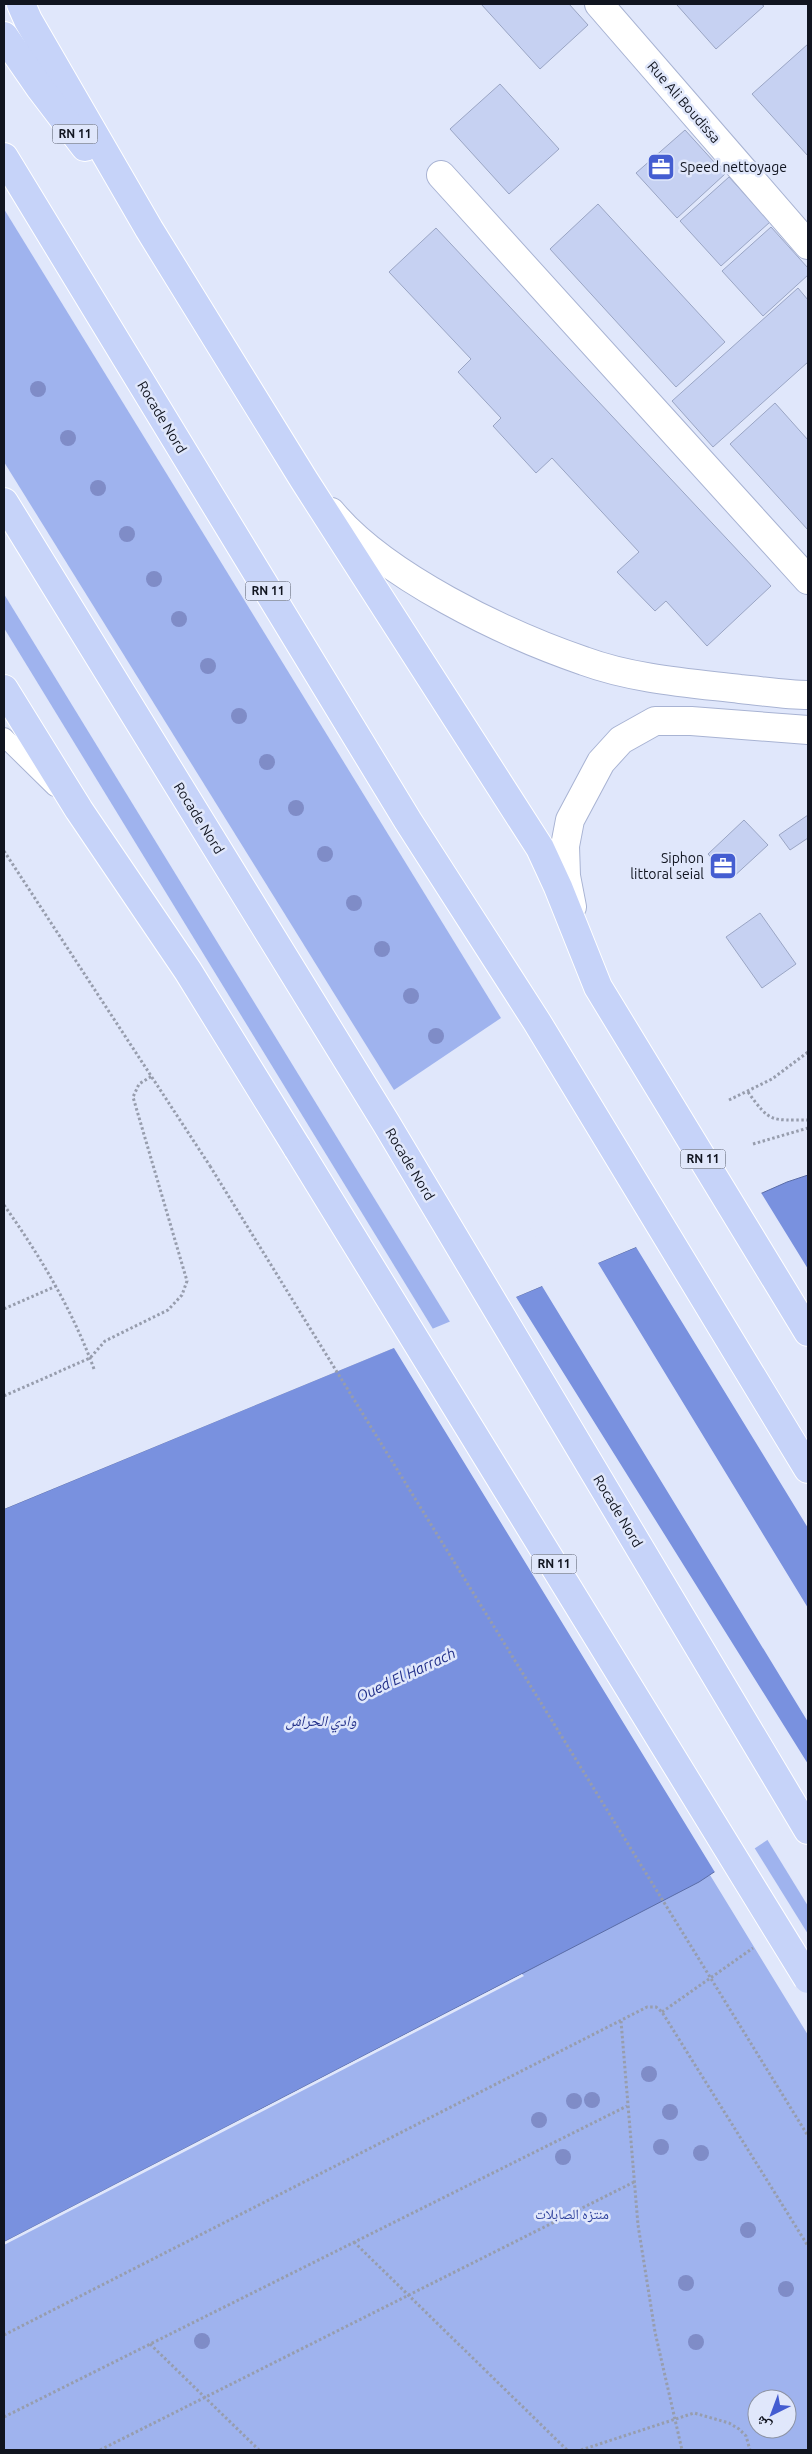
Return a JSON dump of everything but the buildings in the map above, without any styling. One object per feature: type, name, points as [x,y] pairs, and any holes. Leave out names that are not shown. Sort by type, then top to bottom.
[{"type":"highway","points":[[20,4],[149,229]]},
{"type":"highway","name":"RN 11","points":[[4,36],[40,88],[149,229],[304,480],[540,848],[598,987],[808,1332]]},
{"type":"highway","name":"Rocade Nord","points":[[4,156],[408,821],[537,1022],[808,1469]]},
{"type":"highway","name":"Rocade Nord","points":[[4,502],[386,1123],[808,1830]]},
{"type":"highway","name":"RN 11","points":[[4,689],[79,810],[188,971],[808,1979]]},
{"type":"main road","name":"Rue Ali Boudissa","points":[[599,4],[808,242]]},
{"type":"main road","points":[[441,175],[808,580]]},
{"type":"main road","points":[[304,480],[339,522],[381,558],[428,589],[533,640],[585,662],[645,676],[689,683],[808,695]]},
{"type":"main road","points":[[576,931],[566,876],[565,846],[570,820],[602,762],[621,740],[655,721],[691,721],[808,730]]},
{"type":"lane","points":[[4,737],[79,810]]},
{"type":"path","points":[[4,851],[210,1166],[808,2136]]},
{"type":"path","points":[[729,1100],[772,1079],[808,1052]]},
{"type":"path","points":[[4,1396],[90,1358],[105,1341],[168,1310],[182,1295],[187,1281],[133,1096],[139,1084],[152,1076]]},
{"type":"path","points":[[748,1092],[762,1112],[773,1120],[808,1120]]},
{"type":"path","points":[[753,1144],[808,1128]]},
{"type":"path","points":[[4,1205],[56,1286],[94,1369]]},
{"type":"path","points":[[4,1309],[56,1286]]},
{"type":"path","points":[[662,2012],[760,1943]]},
{"type":"path","points":[[4,2334],[647,2007],[656,2007],[662,2012],[808,2246]]},
{"type":"path","points":[[621,2021],[638,2226],[655,2332],[682,2450]]},
{"type":"path","points":[[4,2417],[627,2106]]},
{"type":"path","points":[[100,2450],[634,2182]]},
{"type":"path","points":[[354,2242],[567,2450]]},
{"type":"path","points":[[150,2344],[259,2450]]},
{"type":"path","points":[[581,2450],[694,2413],[729,2423],[739,2429],[746,2436],[750,2450]]},
{"type":"green space","points":[[4,209],[501,1018],[394,1090],[4,462]]},
{"type":"green space","points":[[4,594],[808,1906],[808,1934],[496,1432],[4,628]]},
{"type":"green space","name":"منتزه الصابلات","points":[[710,1875],[808,2035],[808,2450],[4,2450],[4,2242]]},
{"type":"water","name":"وادي الحراش","points":[[808,1175],[808,1810],[699,1882],[4,2242],[4,1509],[692,1224],[787,1182]]},
{"type":"pier","points":[[760,1191],[808,1269],[808,1528],[636,1247],[598,1263],[808,1608],[808,1722],[542,1286],[516,1297],[808,1764],[808,1813],[716,1874],[394,1348],[4,1509],[4,1506],[560,1276],[528,1225],[557,1205],[560,1206],[594,1262]]},
{"type":"pier","points":[[522,1974],[524,1976],[4,2245],[4,2242]]},
{"type":"place","name":"Speed nettoyage","points":[[661,167]]},
{"type":"place","name":"Siphon littoral seial","points":[[723,866]]},
{"type":"water label","name":"Oued El Harrach","points":[[406,1675]]}]
